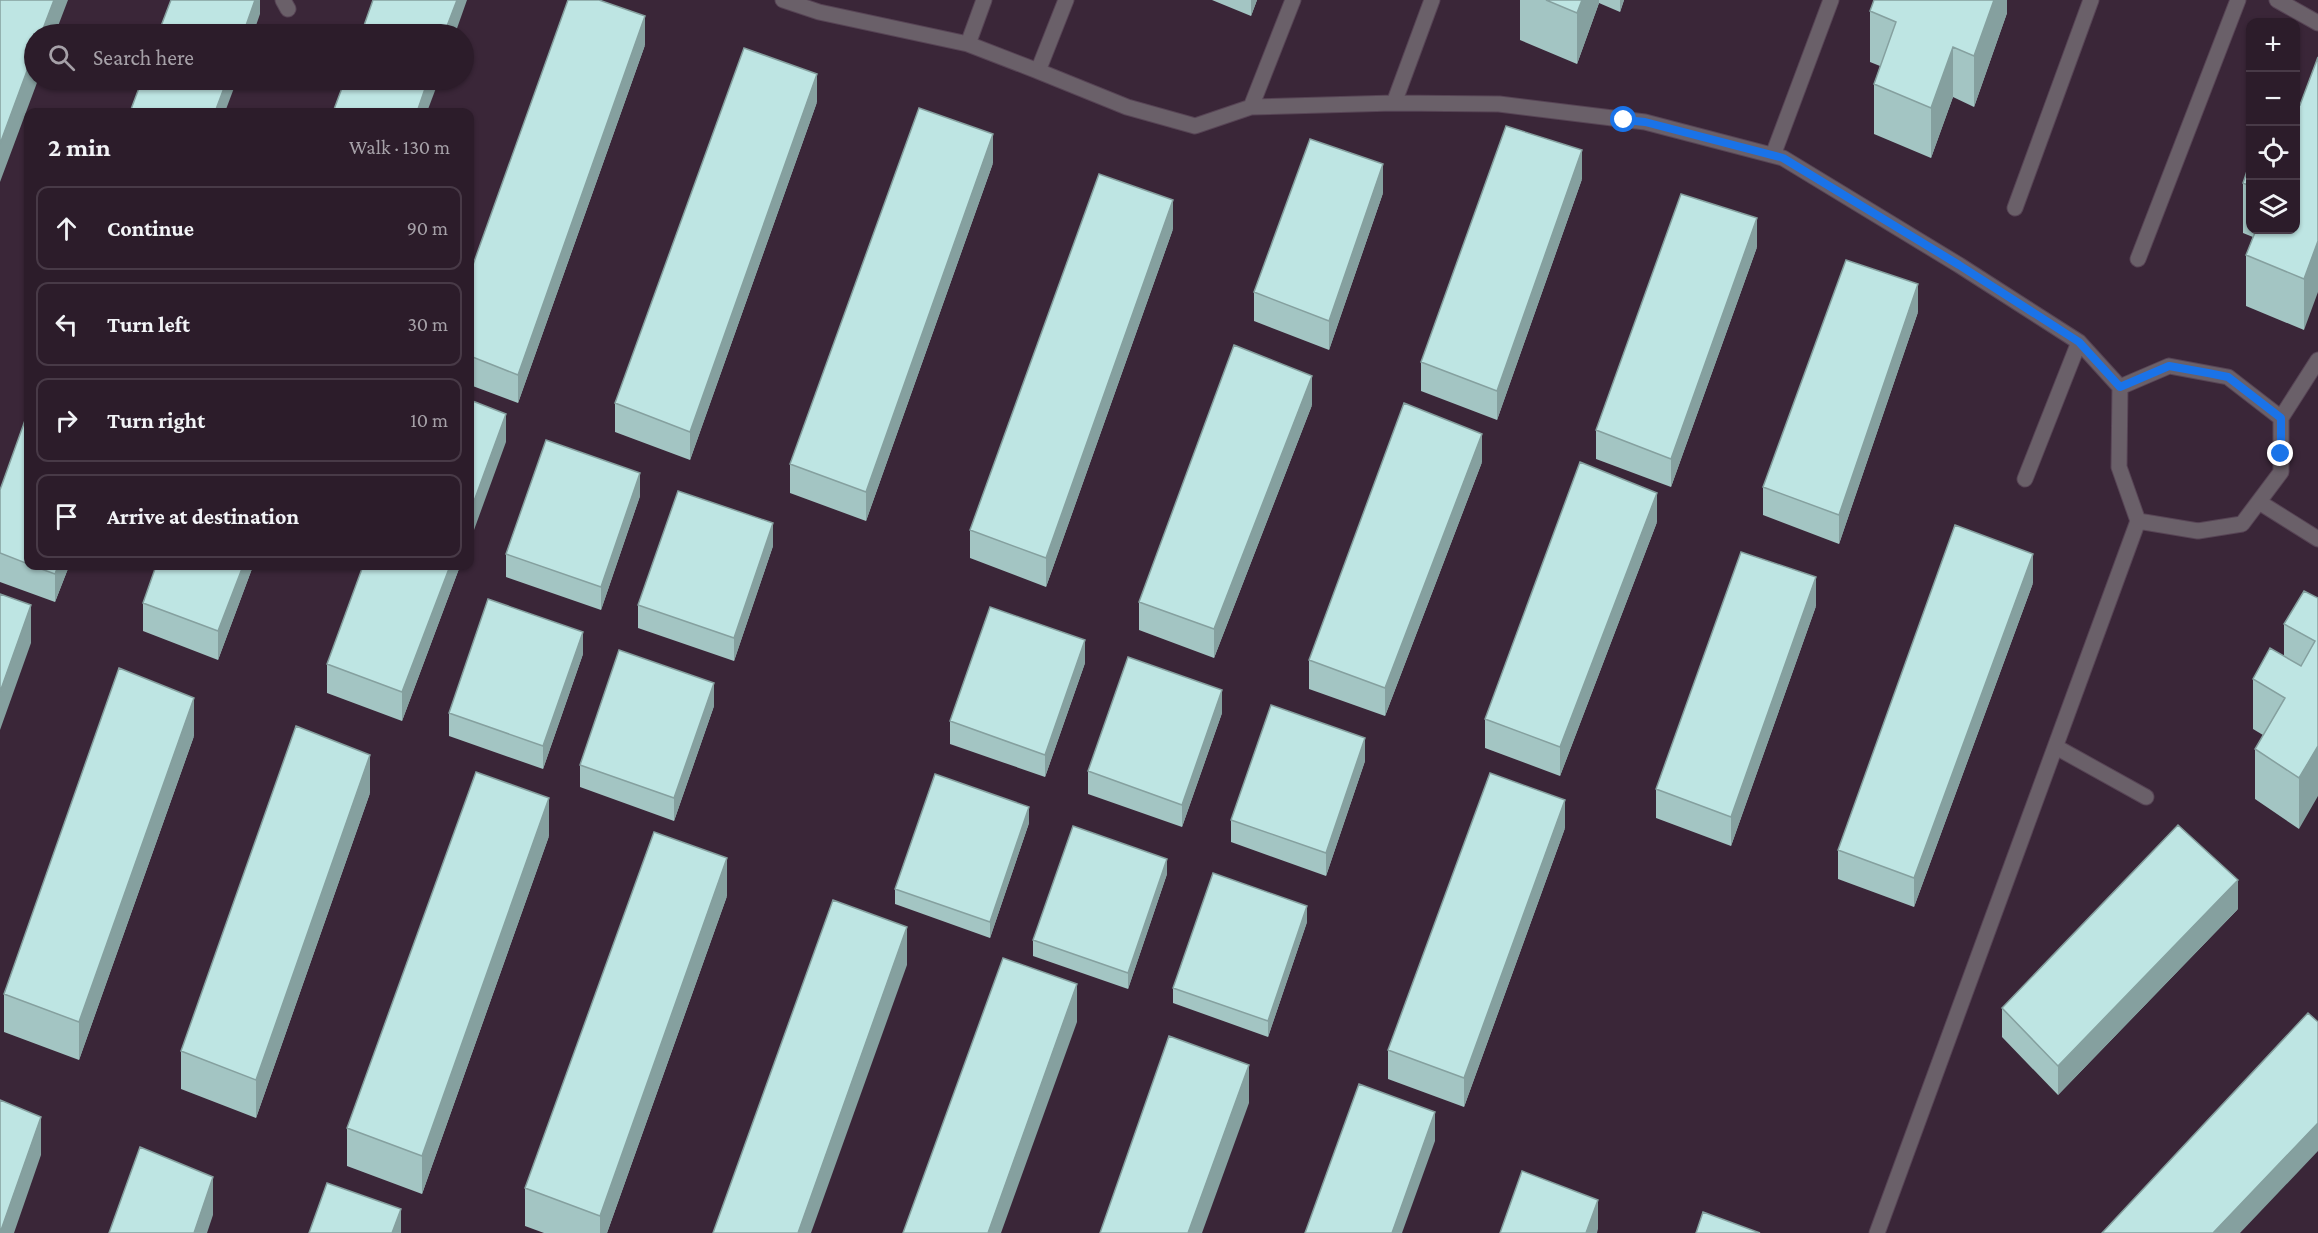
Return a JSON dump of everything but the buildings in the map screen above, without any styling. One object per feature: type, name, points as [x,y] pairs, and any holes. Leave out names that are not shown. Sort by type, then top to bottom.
[{"type":"street","points":[[783,0],[819,12],[968,44],[1127,106],[1195,126],[1251,107],[1394,103],[1499,104],[1645,122],[1773,155],[1783,158],[1939,253],[2079,342],[2120,387],[2119,467],[2138,521],[1877,1233]]},
{"type":"street","points":[[968,44],[984,0]]},
{"type":"street","points":[[1038,71],[1066,0]]},
{"type":"street","points":[[1251,107],[1293,0]]},
{"type":"street","points":[[1394,103],[1432,0]]},
{"type":"street","points":[[1773,155],[1831,0]]},
{"type":"street","points":[[2015,208],[2091,0]]},
{"type":"street","points":[[2138,259],[2238,0]]},
{"type":"street","points":[[2277,0],[2318,23]]},
{"type":"street","points":[[2025,479],[2079,342]]},
{"type":"street","points":[[2138,521],[2198,531],[2242,524],[2281,472],[2281,418],[2318,360]]},
{"type":"street","points":[[2120,387],[2169,366],[2208,373],[2228,377],[2281,418]]},
{"type":"street","points":[[2259,502],[2318,539]]},
{"type":"street","points":[[2056,747],[2146,797]]},
{"type":"route","points":[[1624,120],[1645,122],[1783,158],[1959,265],[2079,342],[2120,387],[2169,366],[2228,377],[2281,418],[2281,454]]}]
